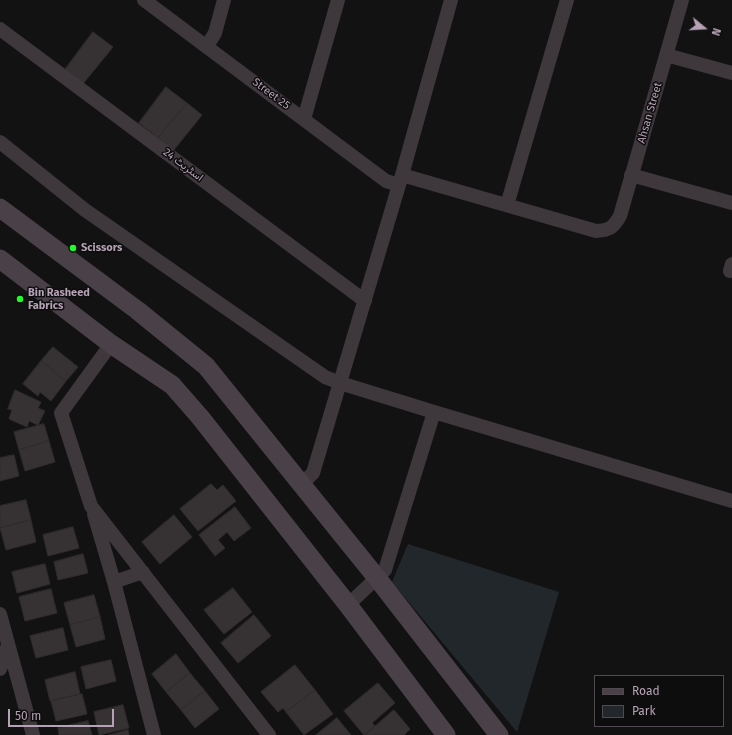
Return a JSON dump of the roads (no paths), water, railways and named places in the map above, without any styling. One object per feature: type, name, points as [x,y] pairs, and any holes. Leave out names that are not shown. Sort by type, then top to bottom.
[{"type":"street","name":"Street 25","points":[[144,0],[386,181],[401,180],[507,205],[596,231],[607,230],[615,225]]},
{"type":"street","points":[[206,46],[215,33],[224,0]]},
{"type":"street","points":[[304,119],[338,0]]},
{"type":"street","points":[[302,484],[313,473],[401,180],[452,0]]},
{"type":"street","points":[[507,205],[567,0]]},
{"type":"street","name":"Ahsan Street","points":[[615,225],[620,216],[682,0]]},
{"type":"street","name":"اسٹریٹ 24","points":[[0,29],[365,301]]},
{"type":"street","points":[[666,55],[732,73]]},
{"type":"street","points":[[0,142],[84,210],[325,377],[434,412],[732,501]]},
{"type":"street","points":[[631,175],[732,203]]},
{"type":"street","points":[[0,208],[137,310],[206,366],[377,578],[500,735]]},
{"type":"street","points":[[0,259],[111,344],[172,385],[200,417],[348,605],[446,735]]},
{"type":"street","points":[[111,344],[61,413],[114,582],[154,735]]},
{"type":"street","points":[[348,605],[385,570],[434,412]]},
{"type":"street","points":[[91,506],[269,735]]},
{"type":"street","points":[[114,582],[143,572]]},
{"type":"street","points":[[0,614],[33,735]]},
{"type":"street","points":[[0,668],[8,645]]},
{"type":"place","name":"Scissors","points":[[73,248]]},
{"type":"place","name":"Bin Rasheed Fabrics","points":[[20,299]]}]
